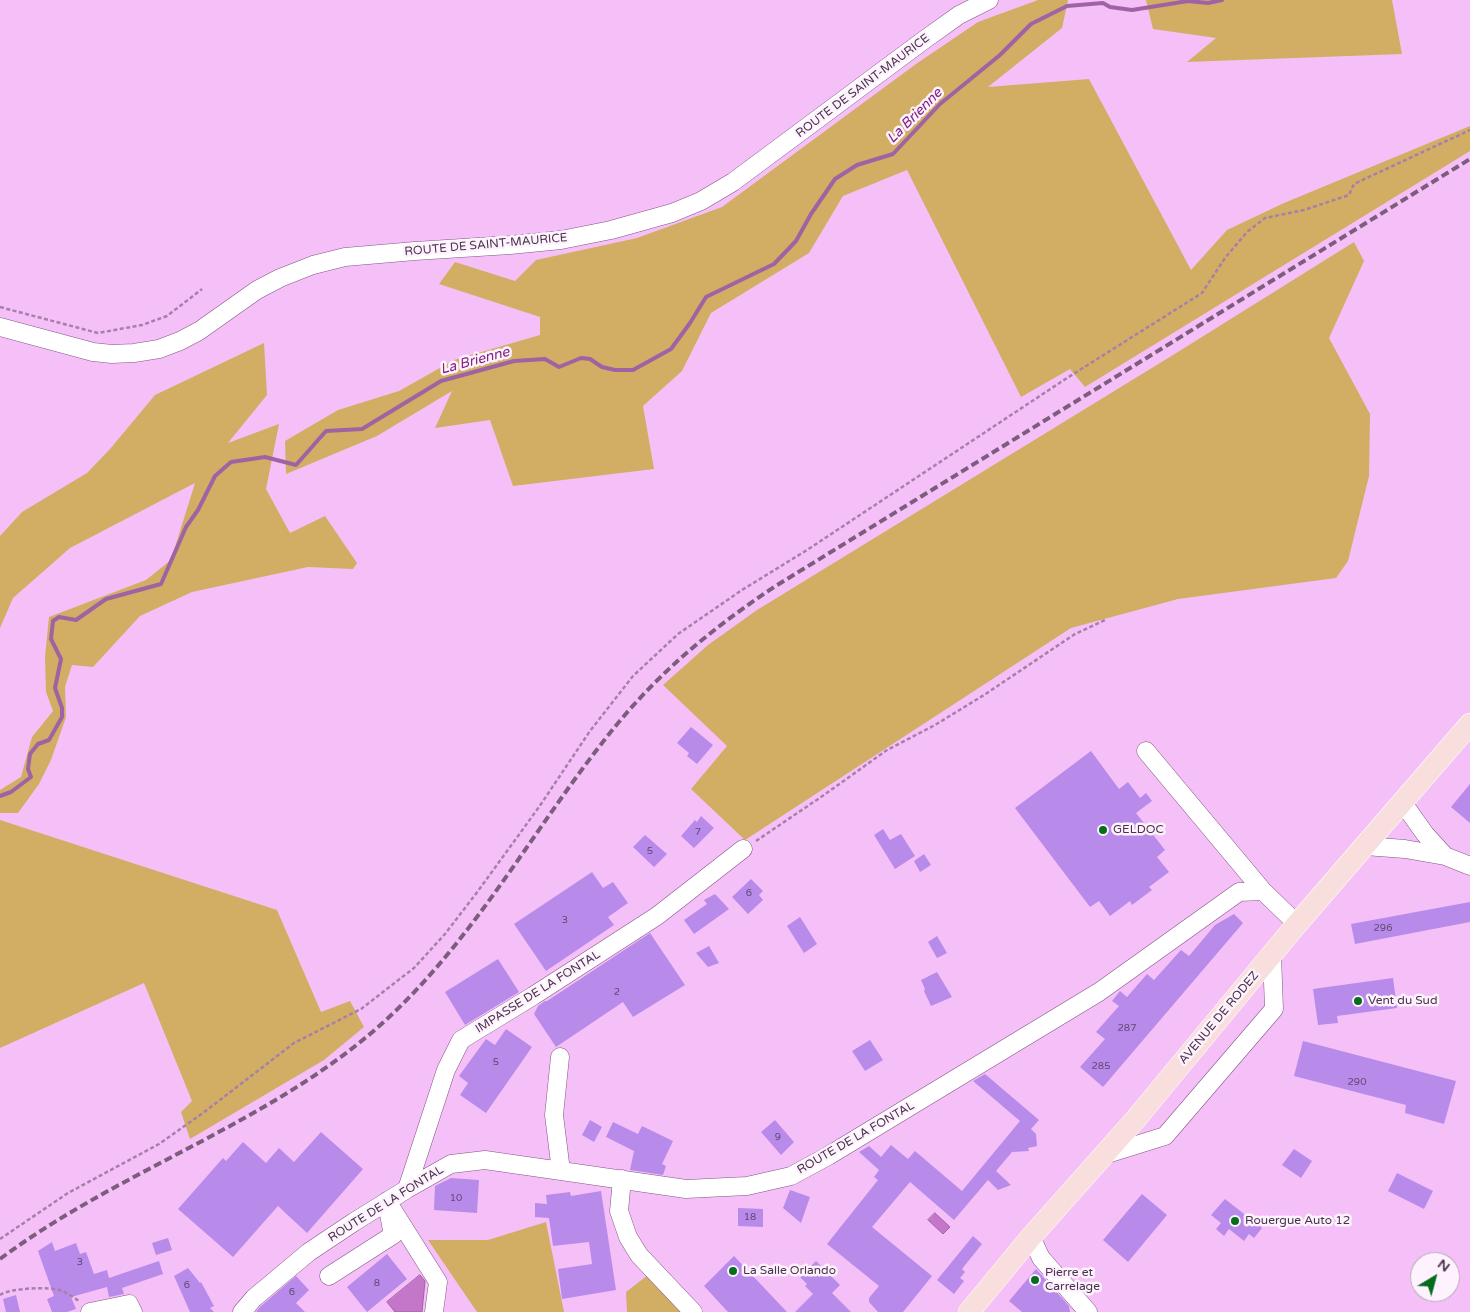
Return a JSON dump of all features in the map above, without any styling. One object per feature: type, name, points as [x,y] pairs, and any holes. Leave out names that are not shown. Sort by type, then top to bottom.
[{"type":"main road","name":"AVENUE DE RODEZ","points":[[969,1312],[1031,1237],[1104,1155],[1297,924],[1470,724]]},
{"type":"street","name":"ROUTE DE SAINT-MAURICE","points":[[0,327],[92,352],[112,354],[159,349],[180,341],[199,330],[258,290],[280,278],[313,265],[346,258],[415,251],[561,240],[611,230],[672,214],[701,201],[733,182],[959,15],[989,0]]},
{"type":"street","points":[[1146,751],[1263,891],[1297,924]]},
{"type":"street","points":[[1403,803],[1424,834],[1445,856]]},
{"type":"street","points":[[1365,846],[1405,849],[1445,856],[1470,866]]},
{"type":"street","name":"IMPASSE DE LA FONTAL","points":[[407,1189],[446,1070],[462,1040],[657,916],[743,849]]},
{"type":"street","name":"ROUTE DE LA FONTAL","points":[[242,1312],[254,1298],[309,1252],[387,1201],[451,1164],[485,1160],[686,1189],[747,1186],[791,1176],[828,1156],[1099,992],[1239,892],[1263,891]]},
{"type":"street","points":[[1104,1155],[1165,1136],[1274,1009],[1272,954]]},
{"type":"street","points":[[560,1057],[554,1114],[561,1171]]},
{"type":"street","points":[[622,1180],[619,1211],[628,1237],[639,1255],[693,1312]]},
{"type":"street","points":[[329,1276],[393,1235],[387,1201]]},
{"type":"street","points":[[387,1201],[438,1282],[434,1312]]},
{"type":"street","points":[[1031,1237],[1041,1258],[1088,1312]]},
{"type":"street","points":[[86,1310],[128,1304],[133,1312]]},
{"type":"path","points":[[0,1239],[68,1193],[158,1144],[203,1113],[294,1043],[361,1009],[414,968],[445,934],[478,891],[539,807],[590,731],[633,676],[678,634],[742,590],[807,550],[1067,378],[1202,293],[1225,258],[1247,232],[1265,218],[1304,210],[1349,194],[1354,184],[1470,130]]},
{"type":"path","points":[[0,307],[98,334],[142,325],[167,316],[202,289]]},
{"type":"path","points":[[743,849],[887,750],[936,725],[1075,634],[1105,620]]},
{"type":"path","points":[[0,1295],[5,1292],[34,1288],[62,1290],[80,1302],[86,1310]]},
{"type":"shaded area","points":[[1038,0],[1068,0],[1062,28],[988,87],[1089,79],[1191,270],[1227,230],[1284,203],[1470,126],[1470,151],[1085,387],[1070,369],[1021,397],[907,170],[843,196],[809,253],[711,313],[682,371],[643,406],[654,469],[513,486],[490,420],[435,428],[452,391],[377,436],[286,474],[285,441],[338,410],[399,391],[454,360],[540,335],[540,317],[439,284],[455,262],[515,281],[536,260],[637,238],[722,207],[916,64],[978,22]]},
{"type":"shaded area","points":[[1146,0],[1392,0],[1402,54],[1187,62],[1216,38],[1153,29]]},
{"type":"shaded area","points":[[1354,242],[1364,261],[1329,338],[1370,414],[1369,476],[1348,561],[1336,578],[1178,599],[1071,628],[745,840],[691,789],[727,746],[663,685],[708,645],[757,610]]},
{"type":"shaded area","points":[[264,343],[267,395],[228,443],[279,424],[266,489],[290,533],[325,516],[357,563],[353,569],[308,567],[192,592],[140,616],[93,667],[72,665],[65,687],[66,717],[51,760],[39,784],[18,813],[0,813],[0,790],[21,777],[32,737],[53,711],[46,692],[45,657],[49,617],[146,580],[171,560],[195,483],[70,548],[13,598],[0,628],[0,536],[22,512],[87,473],[110,449],[155,395]]},
{"type":"shaded area","points":[[0,820],[277,910],[321,1012],[350,1001],[364,1027],[324,1060],[190,1139],[181,1112],[192,1101],[144,983],[0,1048]]},
{"type":"shaded area","points":[[935,1213],[950,1227],[943,1234],[928,1220]]},
{"type":"shaded area","points":[[546,1222],[564,1312],[477,1312],[428,1240],[488,1240]]},
{"type":"shaded area","points":[[420,1275],[425,1281],[422,1312],[395,1312],[387,1302]]},
{"type":"shaded area","points":[[648,1275],[684,1312],[627,1312],[626,1292]]},
{"type":"building","points":[[691,727],[713,745],[697,764],[687,756],[689,753],[677,743]]},
{"type":"building","points":[[1091,751],[1119,789],[1128,782],[1140,798],[1146,793],[1152,801],[1136,813],[1165,850],[1157,857],[1169,872],[1149,887],[1152,890],[1132,905],[1130,901],[1110,916],[1099,901],[1090,907],[1015,808]]},
{"type":"building","points":[[1470,784],[1470,823],[1451,807]]},
{"type":"building","points":[[701,816],[714,828],[694,848],[681,836]]},
{"type":"building","points":[[883,829],[890,840],[901,834],[915,856],[895,869],[874,835]]},
{"type":"building","points":[[645,835],[667,854],[654,867],[633,847]]},
{"type":"building","points":[[924,854],[931,865],[920,872],[914,861]]},
{"type":"building","points":[[592,872],[603,888],[613,882],[628,903],[608,917],[614,925],[546,971],[514,924]]},
{"type":"building","points":[[751,879],[763,891],[759,895],[763,900],[748,914],[732,897]]},
{"type":"building","points":[[715,894],[729,909],[694,934],[684,920],[707,904],[704,900]]},
{"type":"building","points":[[1470,902],[1470,922],[1355,944],[1351,924]]},
{"type":"building","points":[[1234,914],[1243,923],[1103,1087],[1080,1067],[1105,1039],[1096,1032],[1119,1006],[1112,1001],[1120,991],[1127,997],[1147,974],[1154,980],[1181,950],[1189,956],[1215,925]]},
{"type":"building","points":[[800,917],[817,944],[804,953],[787,926]]},
{"type":"building","points":[[650,933],[685,985],[633,1017],[623,1002],[556,1047],[534,1014],[538,1006]]},
{"type":"building","points":[[937,936],[947,953],[937,958],[928,942]]},
{"type":"building","points":[[709,946],[719,963],[708,967],[696,953]]},
{"type":"building","points":[[498,959],[519,992],[465,1025],[445,992]]},
{"type":"building","points":[[937,972],[952,997],[931,1006],[921,980]]},
{"type":"building","points":[[1393,978],[1397,1008],[1337,1016],[1338,1023],[1318,1025],[1313,989]]},
{"type":"building","points":[[506,1029],[532,1047],[486,1113],[460,1095],[468,1083],[459,1076],[486,1039],[495,1045]]},
{"type":"building","points":[[870,1040],[883,1060],[865,1071],[852,1051]]},
{"type":"building","points":[[1303,1041],[1456,1081],[1444,1124],[1405,1113],[1406,1105],[1294,1076]]},
{"type":"building","points":[[985,1074],[1039,1120],[1031,1129],[1036,1134],[1037,1146],[1028,1148],[1029,1151],[1012,1152],[996,1171],[1011,1185],[998,1190],[988,1180],[954,1220],[910,1182],[872,1227],[932,1276],[903,1312],[878,1312],[869,1302],[869,1298],[879,1286],[827,1244],[878,1180],[874,1177],[879,1170],[859,1152],[869,1146],[881,1157],[891,1145],[908,1159],[915,1151],[962,1191],[1020,1121],[973,1081]]},
{"type":"building","points":[[590,1120],[602,1127],[594,1142],[582,1135]]},
{"type":"building","points":[[775,1120],[794,1142],[781,1155],[761,1132]]},
{"type":"building","points":[[613,1122],[638,1134],[642,1126],[673,1141],[662,1164],[666,1166],[663,1175],[630,1170],[634,1151],[606,1137]]},
{"type":"building","points":[[321,1132],[363,1169],[307,1233],[278,1206],[233,1257],[178,1209],[223,1158],[226,1161],[243,1142],[266,1163],[279,1148],[294,1162]]},
{"type":"building","points":[[1294,1149],[1312,1161],[1301,1178],[1282,1165]]},
{"type":"building","points":[[1397,1173],[1433,1191],[1424,1209],[1388,1191]]},
{"type":"building","points":[[451,1178],[479,1180],[477,1213],[434,1210],[435,1186]]},
{"type":"building","points":[[790,1190],[810,1197],[801,1223],[783,1208]]},
{"type":"building","points":[[601,1191],[616,1290],[562,1299],[558,1269],[592,1264],[589,1242],[553,1246],[549,1218],[535,1217],[535,1203],[547,1204],[546,1195],[570,1192],[571,1196]]},
{"type":"building","points":[[1142,1194],[1167,1215],[1128,1262],[1103,1240]]},
{"type":"building","points":[[1225,1199],[1262,1228],[1254,1238],[1249,1234],[1244,1241],[1229,1229],[1224,1236],[1216,1229],[1221,1223],[1211,1215]]},
{"type":"building","points":[[738,1208],[763,1209],[763,1227],[738,1226]]},
{"type":"building","points":[[973,1236],[982,1244],[962,1269],[965,1272],[960,1278],[964,1281],[954,1294],[937,1280]]},
{"type":"building","points":[[168,1238],[172,1250],[156,1255],[152,1243]]},
{"type":"building","points":[[52,1242],[55,1251],[76,1243],[80,1254],[86,1252],[94,1274],[107,1270],[109,1278],[159,1261],[163,1274],[122,1288],[124,1294],[109,1297],[107,1287],[71,1297],[76,1309],[67,1312],[52,1312],[47,1299],[54,1296],[38,1251]]},
{"type":"building","points":[[387,1254],[407,1279],[367,1312],[347,1287]]},
{"type":"building","name":"La Salle Orlando","points":[[734,1256],[787,1312],[728,1312],[704,1286]]},
{"type":"building","points":[[816,1261],[840,1285],[832,1293],[851,1312],[795,1312],[813,1294],[800,1277]]},
{"type":"building","points":[[188,1268],[201,1282],[214,1306],[210,1308],[214,1312],[190,1312],[174,1276]]},
{"type":"building","points":[[1036,1269],[1069,1306],[1070,1312],[1022,1312],[1009,1301]]},
{"type":"building","points":[[296,1276],[309,1290],[296,1303],[305,1312],[256,1312],[261,1306]]},
{"type":"building","points":[[16,1295],[20,1312],[6,1312],[3,1299]]},
{"type":"waterway","name":"La Brienne","points":[[0,796],[11,792],[31,777],[28,769],[30,754],[38,744],[49,740],[62,717],[62,708],[55,688],[61,659],[51,639],[53,621],[59,617],[76,620],[106,599],[161,584],[186,527],[198,510],[215,476],[231,462],[265,457],[296,465],[326,431],[362,429],[441,381],[514,361],[545,359],[559,367],[581,358],[590,359],[602,367],[615,370],[633,370],[671,349],[706,297],[774,264],[796,241],[811,214],[835,179],[857,165],[893,154],[940,104],[1000,55],[1031,24],[1067,6],[1103,3],[1110,7],[1132,10],[1188,1],[1208,3],[1222,0]]},
{"type":"railway","points":[[0,1259],[47,1227],[96,1198],[246,1117],[295,1088],[342,1056],[386,1020],[419,987],[478,916],[558,802],[614,728],[650,687],[689,651],[730,618],[774,587],[1470,159]]},
{"type":"place","name":"GELDOC","points":[[1103,830]]},
{"type":"place","name":"Vent du Sud","points":[[1358,1001]]},
{"type":"place","name":"Rouergue Auto 12","points":[[1235,1221]]},
{"type":"place","name":"La Salle Orlando","points":[[733,1271]]},
{"type":"place","name":"Pierre et Carrelage","points":[[1035,1280]]}]
